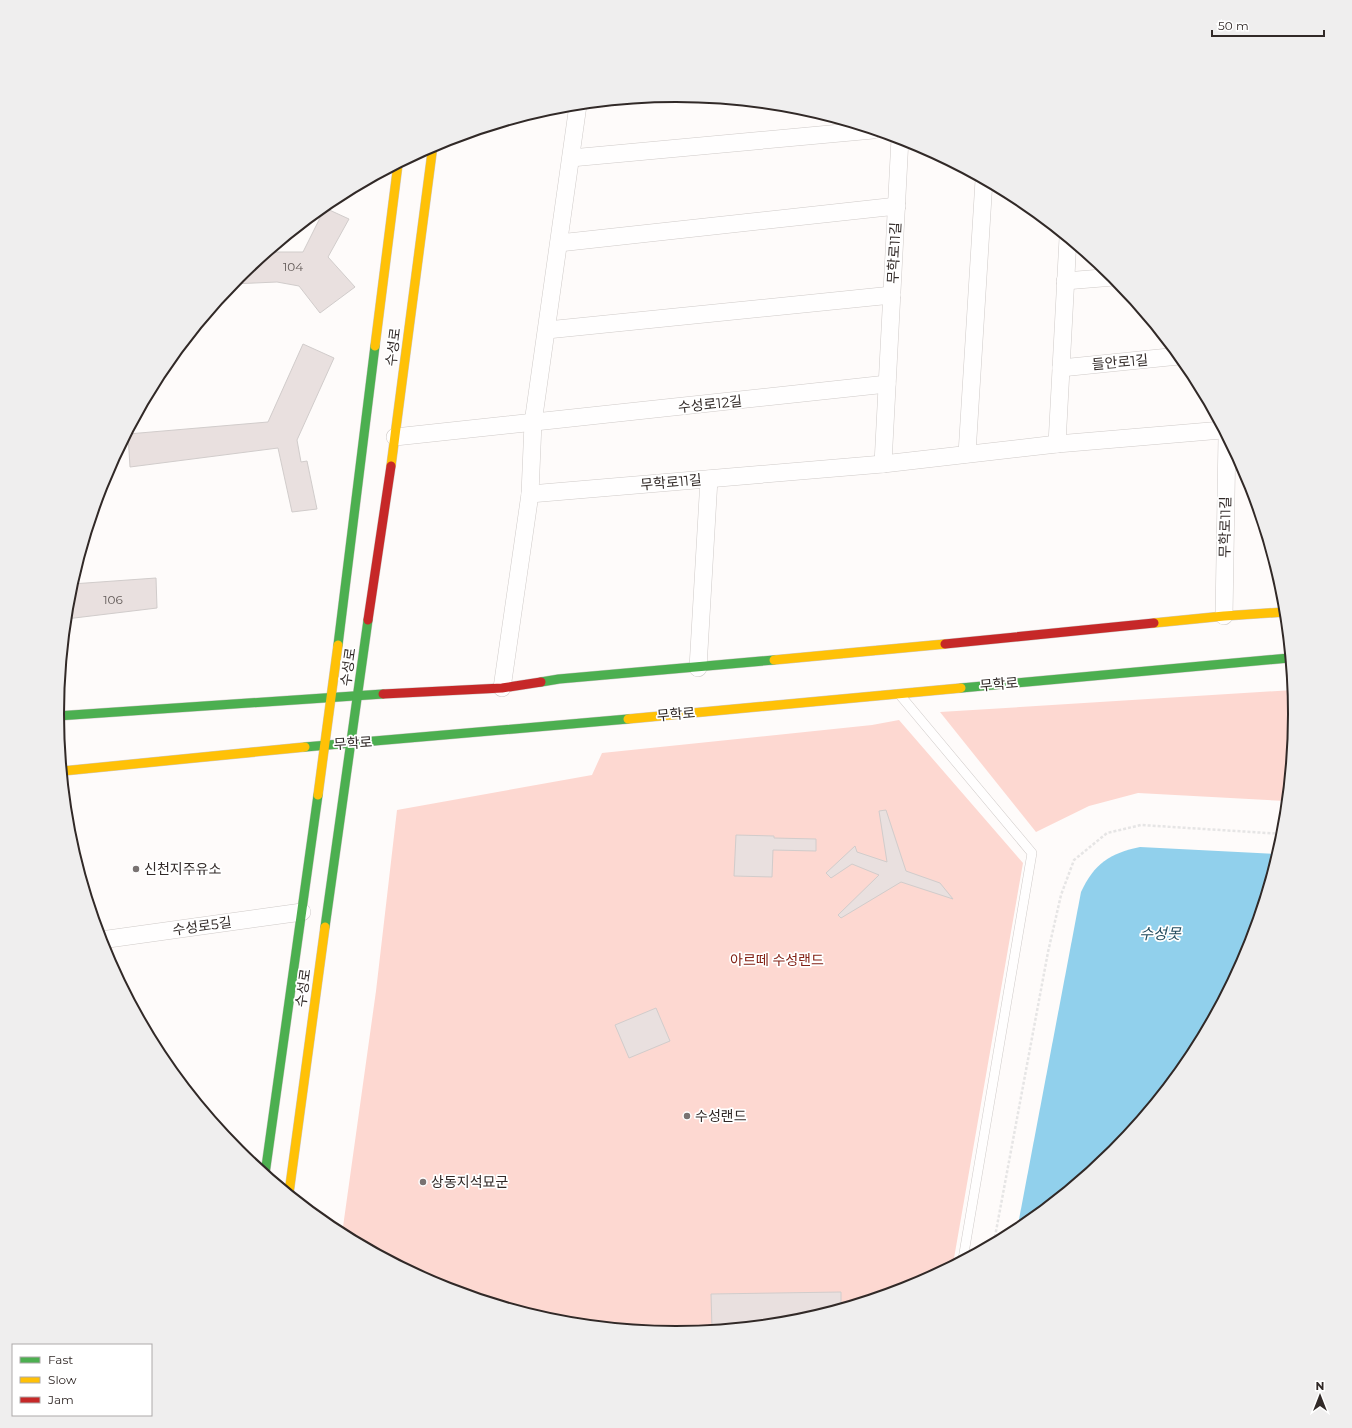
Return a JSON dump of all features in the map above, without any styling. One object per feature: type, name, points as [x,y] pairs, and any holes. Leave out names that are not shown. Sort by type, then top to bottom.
[{"type":"main road","name":"수성로","points":[[290,1189],[350,743],[395,437],[432,153]]},
{"type":"main road","name":"수성로","points":[[266,1168],[332,697],[397,169]]},
{"type":"main road","points":[[64,716],[332,697],[502,688],[560,679],[698,668],[1224,616],[1279,612]]},
{"type":"main road","name":"무학로","points":[[67,771],[325,745],[1285,658]]},
{"type":"street","points":[[502,688],[530,494],[533,423],[577,110]]},
{"type":"street","points":[[571,158],[862,131]]},
{"type":"street","name":"무학로11길","points":[[883,464],[900,145]]},
{"type":"street","points":[[967,454],[984,185]]},
{"type":"street","points":[[559,243],[897,206]]},
{"type":"street","points":[[1057,444],[1068,244]]},
{"type":"street","points":[[1065,281],[1105,278]]},
{"type":"street","points":[[547,330],[892,295]]},
{"type":"street","name":"들안로1길","points":[[1061,368],[1173,357]]},
{"type":"street","name":"수성로12길","points":[[395,437],[887,384]]},
{"type":"street","name":"무학로11길","points":[[530,494],[883,464],[1057,444],[1218,430]]},
{"type":"street","name":"무학로11길","points":[[1224,616],[1227,447]]},
{"type":"street","points":[[698,668],[709,479]]},
{"type":"street","name":"수성로5길","points":[[107,939],[302,912]]},
{"type":"lane","points":[[899,694],[1032,853],[964,1254]]},
{"type":"path","points":[[995,1236],[1048,952],[1061,895],[1074,860],[1107,833],[1141,826],[1276,834]]},
{"type":"green space","points":[[1287,690],[1287,754],[1282,801],[1138,793],[1089,806],[1036,832],[940,712]]},
{"type":"green space","name":"아르떼 수성랜드","points":[[899,720],[1023,863],[954,1259],[873,1294],[795,1314],[756,1321],[716,1325],[636,1325],[596,1321],[557,1314],[479,1294],[405,1263],[343,1227],[376,991],[397,810],[592,775],[602,753],[872,725]]},
{"type":"water","name":"수성못","points":[[1140,847],[1271,854],[1256,911],[1241,948],[1225,985],[1185,1054],[1162,1087],[1109,1147],[1049,1200],[1019,1221],[1081,892],[1091,874],[1097,867],[1112,856]]},
{"type":"building","points":[[329,210],[349,219],[328,257],[355,287],[320,313],[299,286],[277,282],[241,284],[274,252],[303,252],[321,215]]},
{"type":"building","points":[[303,344],[334,358],[297,440],[301,462],[307,461],[317,509],[292,512],[278,448],[130,467],[128,440],[132,434],[268,422]]},
{"type":"building","points":[[156,578],[157,608],[72,618],[79,584]]},
{"type":"building","points":[[886,810],[906,871],[940,883],[953,899],[901,882],[841,918],[838,915],[879,875],[852,864],[831,878],[826,873],[855,846],[857,852],[887,862],[879,811]]},
{"type":"building","points":[[736,835],[816,839],[816,851],[773,850],[772,877],[734,876]]},
{"type":"building","points":[[656,1008],[670,1041],[629,1058],[615,1025]]},
{"type":"building","points":[[841,1292],[841,1303],[795,1314],[756,1321],[712,1325],[711,1294]]},
{"type":"traffic: fast","points":[[338,645],[375,346]]},
{"type":"traffic: fast","points":[[325,927],[368,620]]},
{"type":"traffic: fast","points":[[961,688],[1285,658]]},
{"type":"traffic: fast","points":[[541,682],[559,679],[774,660]]},
{"type":"traffic: fast","points":[[64,716],[383,694]]},
{"type":"traffic: fast","points":[[305,747],[628,719]]},
{"type":"traffic: fast","points":[[266,1168],[318,795]]},
{"type":"traffic: slow","points":[[391,466],[432,153]]},
{"type":"traffic: slow","points":[[375,346],[397,169]]},
{"type":"traffic: slow","points":[[1154,623],[1279,612]]},
{"type":"traffic: slow","points":[[774,660],[945,644]]},
{"type":"traffic: slow","points":[[318,795],[338,645]]},
{"type":"traffic: slow","points":[[628,719],[961,688]]},
{"type":"traffic: slow","points":[[67,771],[305,747]]},
{"type":"traffic: slow","points":[[290,1189],[325,927]]},
{"type":"traffic: jam","points":[[368,620],[391,466]]},
{"type":"traffic: jam","points":[[945,644],[1154,623]]},
{"type":"traffic: jam","points":[[383,694],[502,688],[541,682]]},
{"type":"place","name":"신천지주유소","points":[[136,869]]},
{"type":"place","name":"수성랜드","points":[[687,1116]]},
{"type":"place","name":"상동지석묘군","points":[[423,1182]]}]
